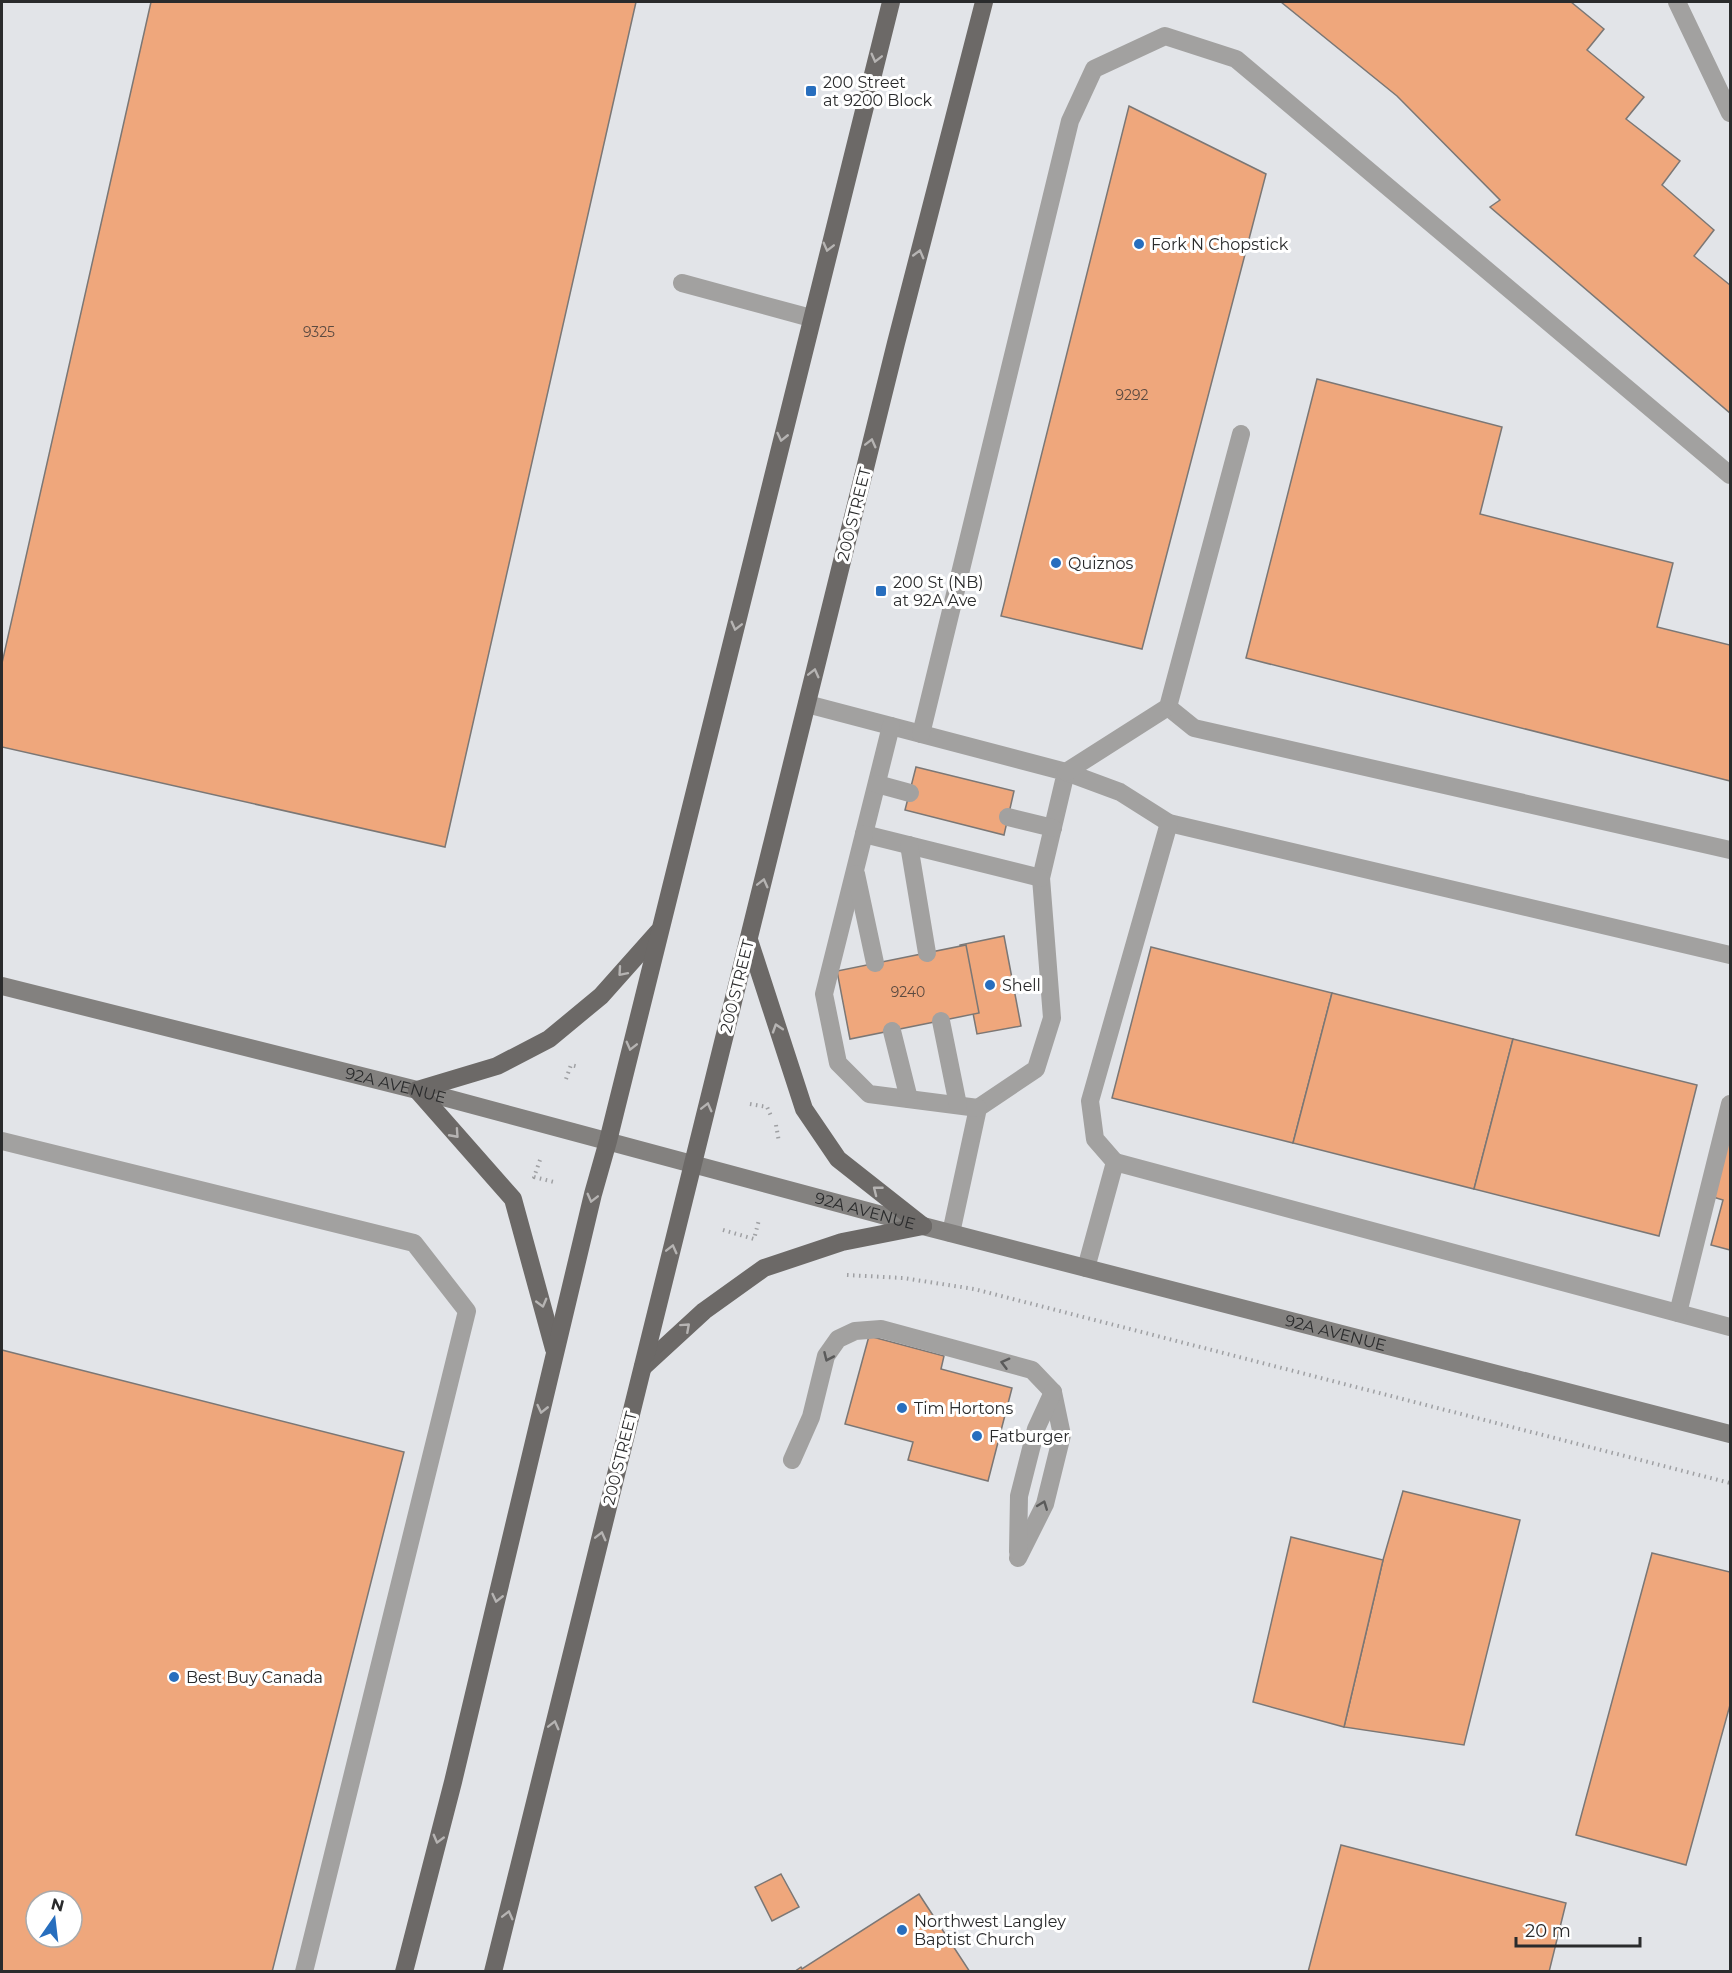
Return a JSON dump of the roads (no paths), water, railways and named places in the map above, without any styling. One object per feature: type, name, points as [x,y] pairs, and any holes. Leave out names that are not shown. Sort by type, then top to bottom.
[{"type":"main road","points":[[404,1971],[453,1782],[593,1194],[891,2]]},
{"type":"main road","name":"200 STREET","points":[[494,1971],[896,343],[984,2]]},
{"type":"main road","points":[[555,1352],[513,1198],[417,1090],[496,1066],[549,1039],[602,996],[661,928]]},
{"type":"main road","points":[[749,939],[804,1109],[838,1159],[923,1226]]},
{"type":"main road","points":[[643,1366],[704,1311],[764,1268],[842,1242],[923,1226]]},
{"type":"street","name":"92A AVENUE","points":[[2,986],[417,1090],[923,1226],[1731,1434]]},
{"type":"lane","points":[[1677,2],[1731,113]]},
{"type":"lane","points":[[921,734],[1070,121],[1094,69],[1165,36],[1236,58],[1731,475]]},
{"type":"lane","points":[[682,283],[811,318]]},
{"type":"lane","points":[[891,726],[824,994],[838,1063],[869,1094],[978,1108],[1036,1069],[1052,1018],[1041,878],[1066,772],[1168,707],[1241,434]]},
{"type":"lane","points":[[807,704],[1066,772],[1120,792],[1169,823],[1731,955]]},
{"type":"lane","points":[[1168,707],[1194,728],[1731,850]]},
{"type":"lane","points":[[877,784],[910,792]]},
{"type":"lane","points":[[1008,817],[1053,828]]},
{"type":"lane","points":[[1169,823],[1090,1101],[1095,1139],[1115,1162],[1731,1327]]},
{"type":"lane","points":[[864,834],[1041,878]]},
{"type":"lane","points":[[909,845],[927,953]]},
{"type":"lane","points":[[855,870],[875,963]]},
{"type":"lane","points":[[941,1021],[958,1105]]},
{"type":"lane","points":[[892,1031],[909,1100]]},
{"type":"lane","points":[[1678,1313],[1731,1104]]},
{"type":"lane","points":[[951,1233],[978,1108]]},
{"type":"lane","points":[[2,1141],[414,1243],[467,1311],[304,1971]]},
{"type":"lane","points":[[1086,1268],[1115,1162]]},
{"type":"lane","points":[[792,1460],[811,1417],[826,1356],[838,1339],[855,1331],[881,1329],[1032,1370],[1053,1392],[1062,1435],[1045,1504],[1018,1558],[1019,1496],[1036,1429],[1053,1392]]},
{"type":"place","name":"200 Street at 9200 Block","points":[[811,91]]},
{"type":"place","name":"Fork N Chopstick","points":[[1139,244]]},
{"type":"place","name":"Quiznos","points":[[1056,563]]},
{"type":"place","name":"200 St (NB) at 92A Ave","points":[[881,591]]},
{"type":"place","name":"Shell","points":[[990,985]]},
{"type":"place","name":"Tim Hortons","points":[[902,1408]]},
{"type":"place","name":"Fatburger","points":[[977,1436]]},
{"type":"place","name":"Best Buy Canada","points":[[174,1677]]},
{"type":"place","name":"Northwest Langley Baptist Church","points":[[902,1930]]}]
